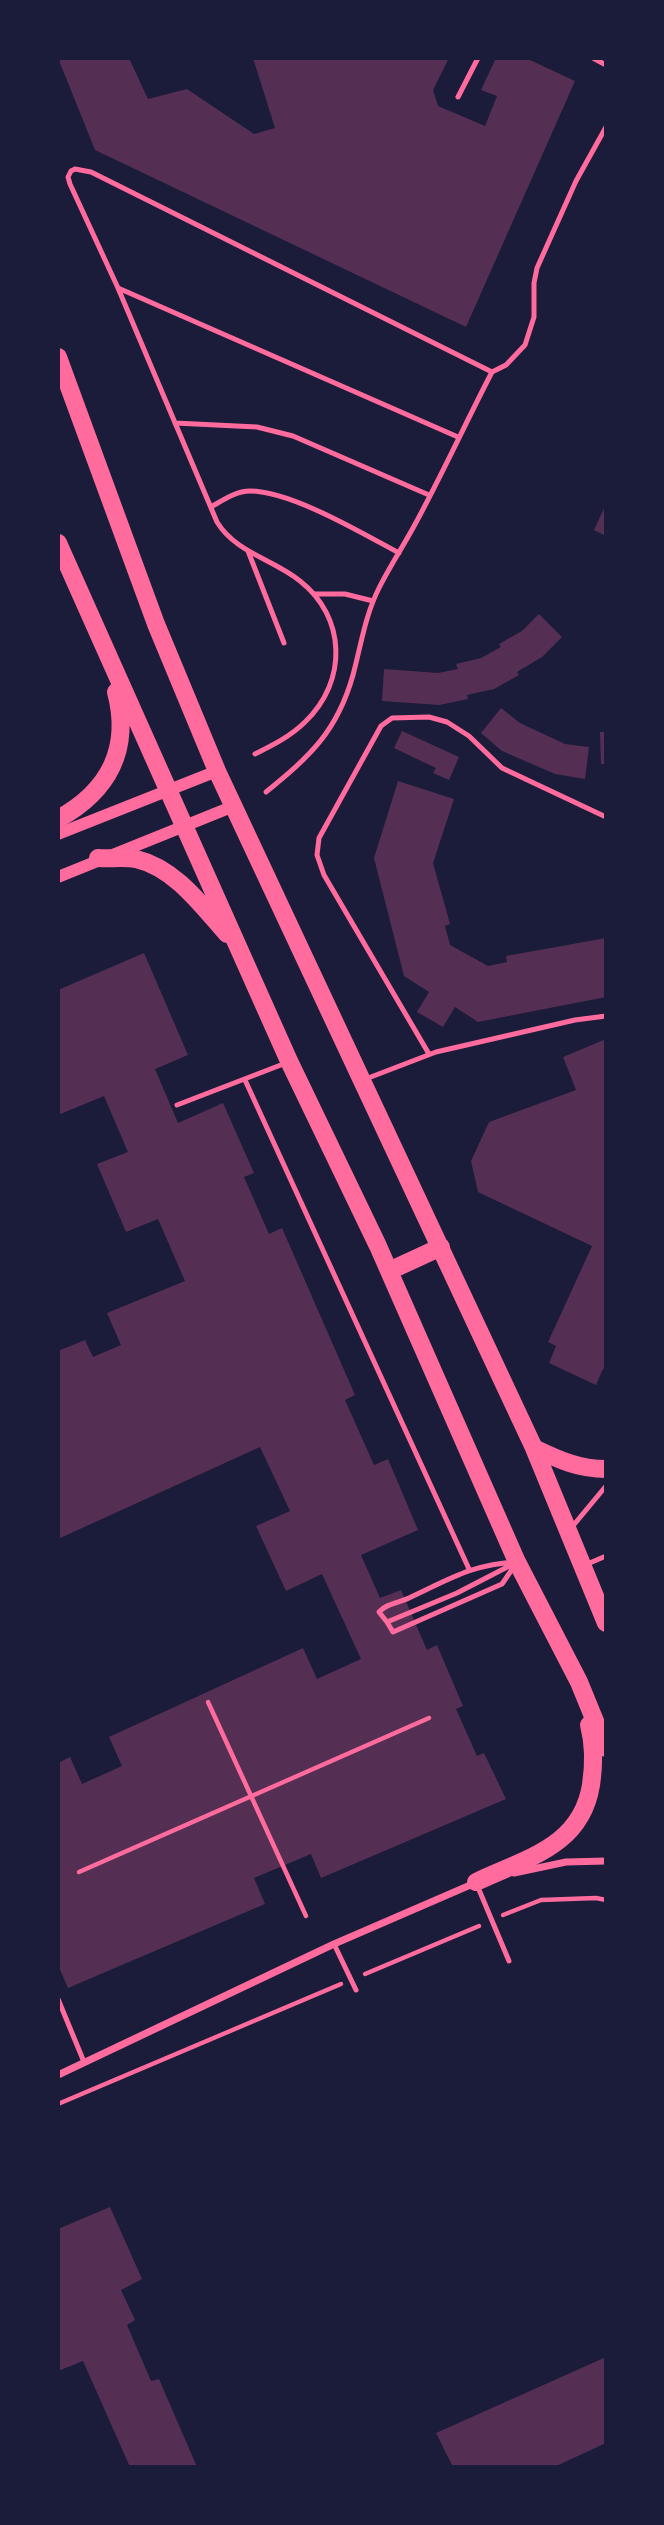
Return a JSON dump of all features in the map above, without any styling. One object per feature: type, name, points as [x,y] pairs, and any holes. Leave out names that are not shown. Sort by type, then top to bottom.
[{"type":"main road","points":[[58,356],[156,624],[217,771],[534,1448],[606,1623]]},
{"type":"main road","points":[[58,542],[289,1061],[389,1271],[517,1562],[579,1682],[606,1748]]},
{"type":"main road","points":[[58,819],[81,805],[102,785],[114,763],[121,738],[120,705],[107,655]]},
{"type":"main road","points":[[98,859],[134,859],[161,869],[199,903],[239,947]]},
{"type":"main road","points":[[389,1271],[441,1247]]},
{"type":"main road","points":[[534,1448],[569,1464],[606,1469]]},
{"type":"main road","points":[[476,1882],[555,1845],[575,1827],[583,1815],[592,1782],[593,1754],[579,1682]]},
{"type":"street","points":[[58,834],[217,771]]},
{"type":"street","points":[[58,877],[234,806]]},
{"type":"street","points":[[58,2075],[334,1944],[476,1882],[547,1865],[606,1861]]},
{"type":"lane","points":[[458,97],[478,58]]},
{"type":"lane","points":[[593,58],[606,65]]},
{"type":"lane","points":[[266,792],[322,742],[336,717],[347,692],[373,601],[492,372],[506,365],[525,345],[534,317],[533,295],[537,268],[576,181],[606,127]]},
{"type":"lane","points":[[256,754],[304,724],[328,690],[335,671],[335,642],[331,618],[315,594],[294,576],[236,544],[223,531],[70,184],[68,177],[71,171],[75,169],[91,172],[492,372]]},
{"type":"lane","points":[[118,288],[458,437]]},
{"type":"lane","points":[[175,423],[257,427],[293,436],[429,495]]},
{"type":"lane","points":[[211,508],[237,493],[250,491],[281,497],[316,510],[399,552]]},
{"type":"lane","points":[[248,551],[284,643]]},
{"type":"lane","points":[[315,594],[345,594],[373,601]]},
{"type":"lane","points":[[429,1055],[324,875],[317,855],[319,838],[381,726],[392,718],[429,717],[447,722],[470,736],[502,768],[606,817]]},
{"type":"lane","points":[[360,1081],[429,1055],[575,1020],[606,1016]]},
{"type":"lane","points":[[177,1105],[289,1061]]},
{"type":"lane","points":[[245,1080],[469,1569]]},
{"type":"lane","points":[[568,1532],[606,1486]]},
{"type":"lane","points":[[582,1566],[606,1556]]},
{"type":"lane","points":[[517,1562],[502,1584],[393,1632],[379,1612],[384,1607],[405,1600],[469,1569],[494,1563],[517,1562]]},
{"type":"lane","points":[[387,1622],[517,1562]]},
{"type":"lane","points":[[476,1882],[509,1961]]},
{"type":"lane","points":[[334,1944],[356,1990]]},
{"type":"lane","points":[[58,1999],[84,2062]]},
{"type":"path","points":[[208,1702],[306,1916]]},
{"type":"path","points":[[79,1872],[429,1718]]},
{"type":"path","points":[[502,1916],[541,1900],[606,1900]]},
{"type":"path","points":[[363,1975],[490,1921]]},
{"type":"path","points":[[58,2104],[350,1980]]},
{"type":"building","points":[[58,58],[129,58],[148,99],[187,89],[254,134],[275,128],[253,58],[449,58],[433,90],[438,106],[485,126],[497,96],[481,90],[496,58],[530,58],[575,81],[466,327],[95,150]]},
{"type":"building","points":[[606,504],[606,536],[594,530]]},
{"type":"building","points":[[539,614],[562,637],[542,657],[517,672],[519,675],[494,689],[467,695],[468,699],[439,705],[382,701],[384,669],[438,673],[458,669],[456,664],[481,658],[501,647],[499,644],[522,631]]},
{"type":"building","points":[[501,708],[520,723],[565,744],[589,747],[585,779],[555,774],[502,751],[481,733]]},
{"type":"building","points":[[402,731],[459,757],[449,780],[433,773],[436,768],[394,748]]},
{"type":"building","points":[[600,732],[606,732],[606,764],[601,764]]},
{"type":"building","points":[[398,781],[454,799],[433,863],[450,924],[445,926],[450,945],[488,966],[507,962],[506,956],[606,938],[606,997],[478,1022],[455,1007],[443,1027],[417,1012],[429,992],[404,976],[374,858]]},
{"type":"building","points":[[144,953],[188,1055],[155,1069],[178,1123],[223,1103],[254,1173],[244,1177],[269,1234],[282,1228],[355,1395],[345,1400],[374,1465],[388,1459],[418,1530],[361,1555],[380,1598],[401,1590],[427,1650],[437,1645],[463,1706],[456,1709],[477,1756],[484,1753],[506,1799],[321,1878],[311,1854],[254,1878],[265,1904],[68,1988],[58,1965],[58,1763],[70,1757],[82,1784],[122,1766],[109,1737],[303,1648],[317,1679],[361,1659],[322,1574],[286,1591],[256,1526],[290,1511],[260,1447],[58,1539],[58,1351],[85,1340],[93,1357],[121,1345],[107,1313],[185,1281],[158,1219],[126,1232],[97,1164],[128,1152],[104,1096],[58,1115],[58,990]]},
{"type":"building","points":[[606,1039],[606,1370],[603,1369],[596,1385],[549,1363],[556,1346],[548,1342],[592,1246],[478,1192],[471,1161],[489,1122],[576,1090],[563,1057]]},
{"type":"building","points":[[110,2207],[142,2279],[121,2290],[135,2320],[127,2325],[151,2381],[159,2379],[197,2467],[130,2467],[83,2361],[58,2371],[58,2229]]},
{"type":"building","points":[[606,2357],[606,2443],[554,2467],[453,2467],[436,2433]]}]
